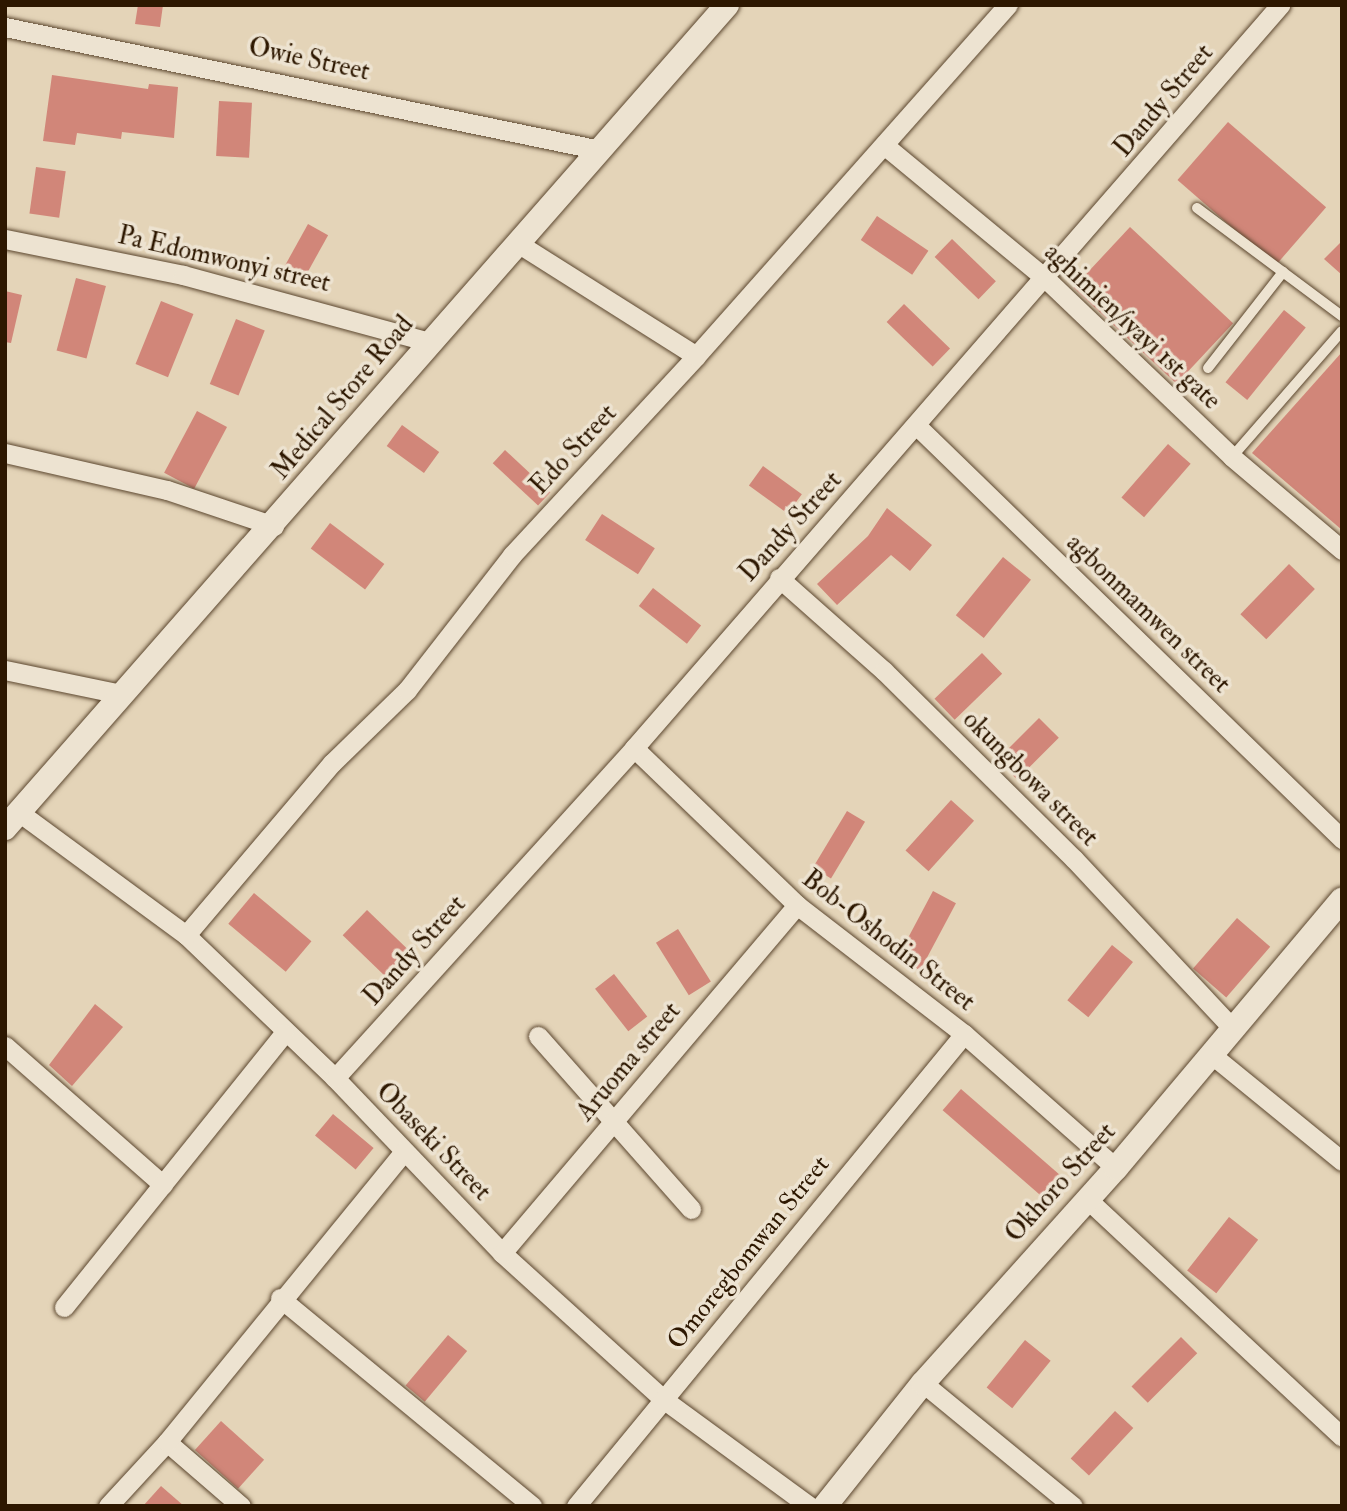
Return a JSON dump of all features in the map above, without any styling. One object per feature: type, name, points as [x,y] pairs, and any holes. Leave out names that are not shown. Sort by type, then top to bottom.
[{"type":"street","name":"Medical Store Road","points":[[12,821],[121,694],[274,526],[429,342],[727,5]]},
{"type":"street","name":"Edo Street","points":[[186,936],[332,763],[407,690],[512,555],[696,356],[1008,5]]},
{"type":"street","name":"Dandy Street","points":[[335,1078],[634,748],[779,578],[1046,279],[1280,5]]},
{"type":"street","name":"Owie Street","points":[[5,27],[600,150]]},
{"type":"street","name":"aghimien/iyayi 1st gate","points":[[884,145],[1046,279],[1232,457],[1342,550]]},
{"type":"street","name":"Pa Edomwonyi street","points":[[5,239],[183,275],[429,342]]},
{"type":"street","points":[[516,242],[696,356]]},
{"type":"street","name":"agbonmamwen street","points":[[917,426],[1342,839]]},
{"type":"street","points":[[5,453],[167,490],[274,526]]},
{"type":"street","name":"okungbowa street","points":[[779,578],[884,671],[1074,859],[1232,1028]]},
{"type":"street","points":[[5,670],[121,694]]},
{"type":"street","name":"Bob-Oshodin Street","points":[[634,748],[797,905],[964,1034],[1116,1168]]},
{"type":"street","name":"Obaseki Street","points":[[12,821],[186,936],[284,1033],[335,1078],[502,1253],[663,1399],[809,1506]]},
{"type":"street","name":"Aruoma street","points":[[502,1253],[797,905]]},
{"type":"street","name":"Okhoro Street","points":[[825,1506],[923,1383],[1086,1198],[1116,1168],[1232,1028],[1340,906]]},
{"type":"street","points":[[64,1307],[284,1033]]},
{"type":"street","name":"Omoregbomwan Street","points":[[576,1506],[964,1034]]},
{"type":"street","points":[[538,1036],[691,1209]]},
{"type":"street","points":[[5,1046],[163,1185]]},
{"type":"street","points":[[1212,1055],[1342,1161]]},
{"type":"street","points":[[108,1506],[167,1442],[280,1298],[404,1151]]},
{"type":"street","points":[[1086,1198],[1342,1437]]},
{"type":"street","points":[[280,1298],[532,1506]]},
{"type":"street","points":[[923,1383],[1073,1506]]},
{"type":"street","points":[[167,1442],[241,1506]]},
{"type":"lane","points":[[1197,208],[1342,316]]},
{"type":"lane","points":[[1208,368],[1283,272]]},
{"type":"lane","points":[[1232,457],[1342,331]]},
{"type":"building","points":[[138,5],[163,5],[160,27],[135,24]]},
{"type":"building","points":[[52,75],[148,89],[149,84],[178,87],[174,138],[122,132],[121,139],[77,133],[75,145],[43,141]]},
{"type":"building","points":[[219,101],[252,103],[249,158],[216,156]]},
{"type":"building","points":[[1228,122],[1326,207],[1276,265],[1177,180]]},
{"type":"building","points":[[36,167],[66,171],[59,218],[29,214]]},
{"type":"building","points":[[877,216],[928,251],[912,275],[861,240]]},
{"type":"building","points":[[308,224],[328,235],[301,284],[281,273]]},
{"type":"building","points":[[1130,227],[1233,323],[1177,384],[1073,288]]},
{"type":"building","points":[[952,239],[996,281],[979,299],[935,257]]},
{"type":"building","points":[[1342,241],[1342,275],[1324,259]]},
{"type":"building","points":[[76,278],[106,286],[87,358],[57,350]]},
{"type":"building","points":[[5,291],[22,295],[11,343],[5,342]]},
{"type":"building","points":[[161,301],[193,314],[168,377],[136,364]]},
{"type":"building","points":[[904,304],[950,348],[933,366],[887,322]]},
{"type":"building","points":[[1284,310],[1306,328],[1247,400],[1225,382]]},
{"type":"building","points":[[236,319],[265,331],[239,396],[210,384]]},
{"type":"building","points":[[1342,352],[1342,530],[1252,453]]},
{"type":"building","points":[[197,411],[227,427],[194,489],[164,473]]},
{"type":"building","points":[[402,425],[439,452],[424,473],[387,446]]},
{"type":"building","points":[[1168,444],[1191,464],[1144,517],[1121,498]]},
{"type":"building","points":[[505,450],[550,492],[538,505],[493,463]]},
{"type":"building","points":[[763,466],[802,494],[788,514],[749,485]]},
{"type":"building","points":[[887,508],[932,545],[910,571],[891,555],[837,605],[817,584],[868,536]]},
{"type":"building","points":[[602,514],[655,548],[638,574],[585,540]]},
{"type":"building","points":[[330,523],[384,564],[365,589],[311,549]]},
{"type":"building","points":[[1003,557],[1031,580],[984,638],[956,615]]},
{"type":"building","points":[[1289,564],[1315,589],[1266,639],[1240,614]]},
{"type":"building","points":[[653,588],[701,626],[687,644],[639,606]]},
{"type":"building","points":[[982,653],[1002,674],[955,720],[935,699]]},
{"type":"building","points":[[1039,718],[1059,738],[1017,780],[997,760]]},
{"type":"building","points":[[951,800],[974,821],[929,871],[905,851]]},
{"type":"building","points":[[847,811],[865,822],[831,878],[813,868]]},
{"type":"building","points":[[933,891],[956,903],[920,970],[897,958]]},
{"type":"building","points":[[254,893],[311,941],[286,972],[228,924]]},
{"type":"building","points":[[367,910],[414,956],[390,981],[343,935]]},
{"type":"building","points":[[1237,918],[1270,947],[1226,997],[1193,969]]},
{"type":"building","points":[[678,929],[711,982],[689,995],[656,943]]},
{"type":"building","points":[[1112,945],[1133,962],[1088,1017],[1067,1000]]},
{"type":"building","points":[[614,974],[647,1017],[628,1031],[595,989]]},
{"type":"building","points":[[95,1004],[123,1027],[72,1086],[49,1065]]},
{"type":"building","points":[[961,1089],[1067,1182],[1049,1203],[943,1110]]},
{"type":"building","points":[[333,1114],[374,1148],[356,1170],[315,1135]]},
{"type":"building","points":[[1229,1217],[1258,1240],[1216,1293],[1187,1271]]},
{"type":"building","points":[[448,1335],[467,1351],[425,1402],[406,1386]]},
{"type":"building","points":[[1181,1337],[1197,1353],[1148,1403],[1132,1386]]},
{"type":"building","points":[[1025,1340],[1051,1361],[1012,1408],[987,1387]]},
{"type":"building","points":[[1115,1411],[1133,1428],[1089,1476],[1071,1459]]},
{"type":"building","points":[[221,1421],[264,1460],[238,1489],[195,1450]]},
{"type":"building","points":[[161,1486],[184,1506],[143,1506]]}]
